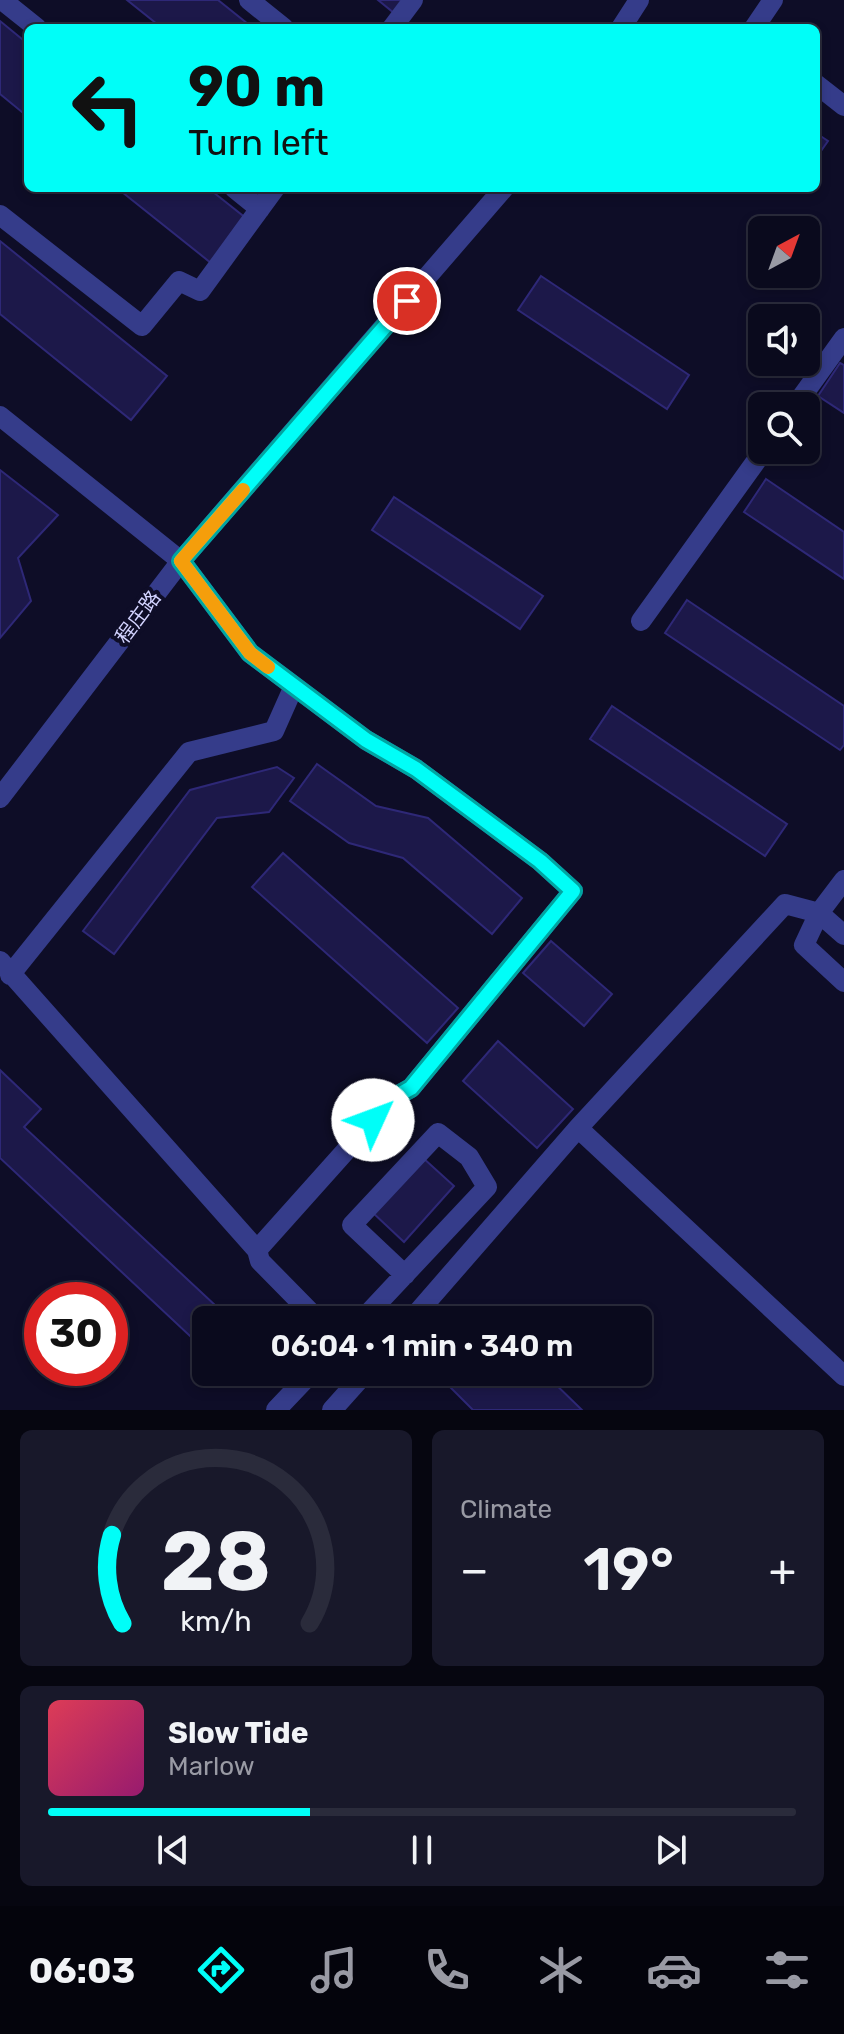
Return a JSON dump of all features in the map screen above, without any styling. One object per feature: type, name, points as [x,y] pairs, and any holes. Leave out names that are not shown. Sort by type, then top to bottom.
[{"type":"street","points":[[2,0],[32,24]]},
{"type":"street","points":[[249,0],[279,24]]},
{"type":"street","points":[[395,24],[413,0]]},
{"type":"street","points":[[624,24],[639,0]]},
{"type":"street","points":[[757,24],[773,0]]},
{"type":"street","points":[[820,87],[844,106]]},
{"type":"street","points":[[239,192],[260,209]]},
{"type":"street","points":[[0,215],[142,326],[179,281],[200,291],[272,192]]},
{"type":"street","name":"程庄路","points":[[0,798],[181,561],[501,192]]},
{"type":"street","points":[[805,392],[844,338]]},
{"type":"street","points":[[0,416],[181,561],[250,653],[366,740],[416,769],[540,861],[573,891],[411,1088],[393,1098],[257,1250]]},
{"type":"street","points":[[641,621],[754,464]]},
{"type":"street","points":[[294,686],[274,731],[189,752],[5,968],[257,1250],[260,1261],[304,1306]]},
{"type":"street","points":[[844,880],[819,913],[804,945],[844,982]]},
{"type":"street","points":[[423,1306],[578,1128],[785,904],[819,913],[844,935]]},
{"type":"street","points":[[578,1128],[844,1376]]},
{"type":"street","points":[[375,1306],[405,1275],[487,1187],[469,1157],[438,1133],[352,1225],[405,1275]]},
{"type":"street","points":[[276,1410],[299,1386]]},
{"type":"street","points":[[332,1410],[353,1386]]},
{"type":"building","points":[[127,0],[218,0],[248,24],[157,24]]},
{"type":"building","points":[[378,0],[404,0],[394,13]]},
{"type":"building","points":[[0,21],[24,41],[24,114],[0,94]]},
{"type":"building","points":[[820,136],[828,141],[820,152]]},
{"type":"building","points":[[122,192],[213,192],[247,219],[211,263]]},
{"type":"building","points":[[0,241],[167,376],[131,420],[0,314]]},
{"type":"building","points":[[541,276],[689,375],[667,409],[518,310]]},
{"type":"building","points":[[840,363],[844,365],[844,413],[820,397]]},
{"type":"building","points":[[0,470],[58,515],[18,558],[31,601],[0,638]]},
{"type":"building","points":[[766,479],[844,532],[844,579],[744,512]]},
{"type":"building","points":[[394,497],[543,596],[520,629],[372,530]]},
{"type":"building","points":[[687,600],[844,706],[844,745],[840,750],[665,633]]},
{"type":"building","points":[[612,706],[787,824],[765,856],[590,739]]},
{"type":"building","points":[[317,764],[376,806],[428,818],[522,898],[492,934],[403,858],[349,843],[290,801]]},
{"type":"building","points":[[277,767],[294,778],[269,812],[217,818],[114,954],[83,931],[190,790]]},
{"type":"building","points":[[283,853],[458,1008],[427,1043],[252,887]]},
{"type":"building","points":[[551,941],[612,994],[584,1026],[523,973]]},
{"type":"building","points":[[498,1041],[573,1109],[537,1148],[463,1081]]},
{"type":"building","points":[[0,1070],[41,1109],[24,1127],[216,1306],[192,1306],[192,1338],[0,1158]]},
{"type":"building","points":[[422,1157],[454,1186],[404,1242],[372,1212]]},
{"type":"building","points":[[557,1386],[582,1410],[473,1410],[450,1387]]},
{"type":"slow traffic","points":[[243,490],[181,561],[250,653],[268,667]]},
{"type":"route","points":[[373,1120],[393,1098],[411,1088],[573,891],[540,861],[416,769],[366,740],[250,653],[181,561],[407,301]]}]
